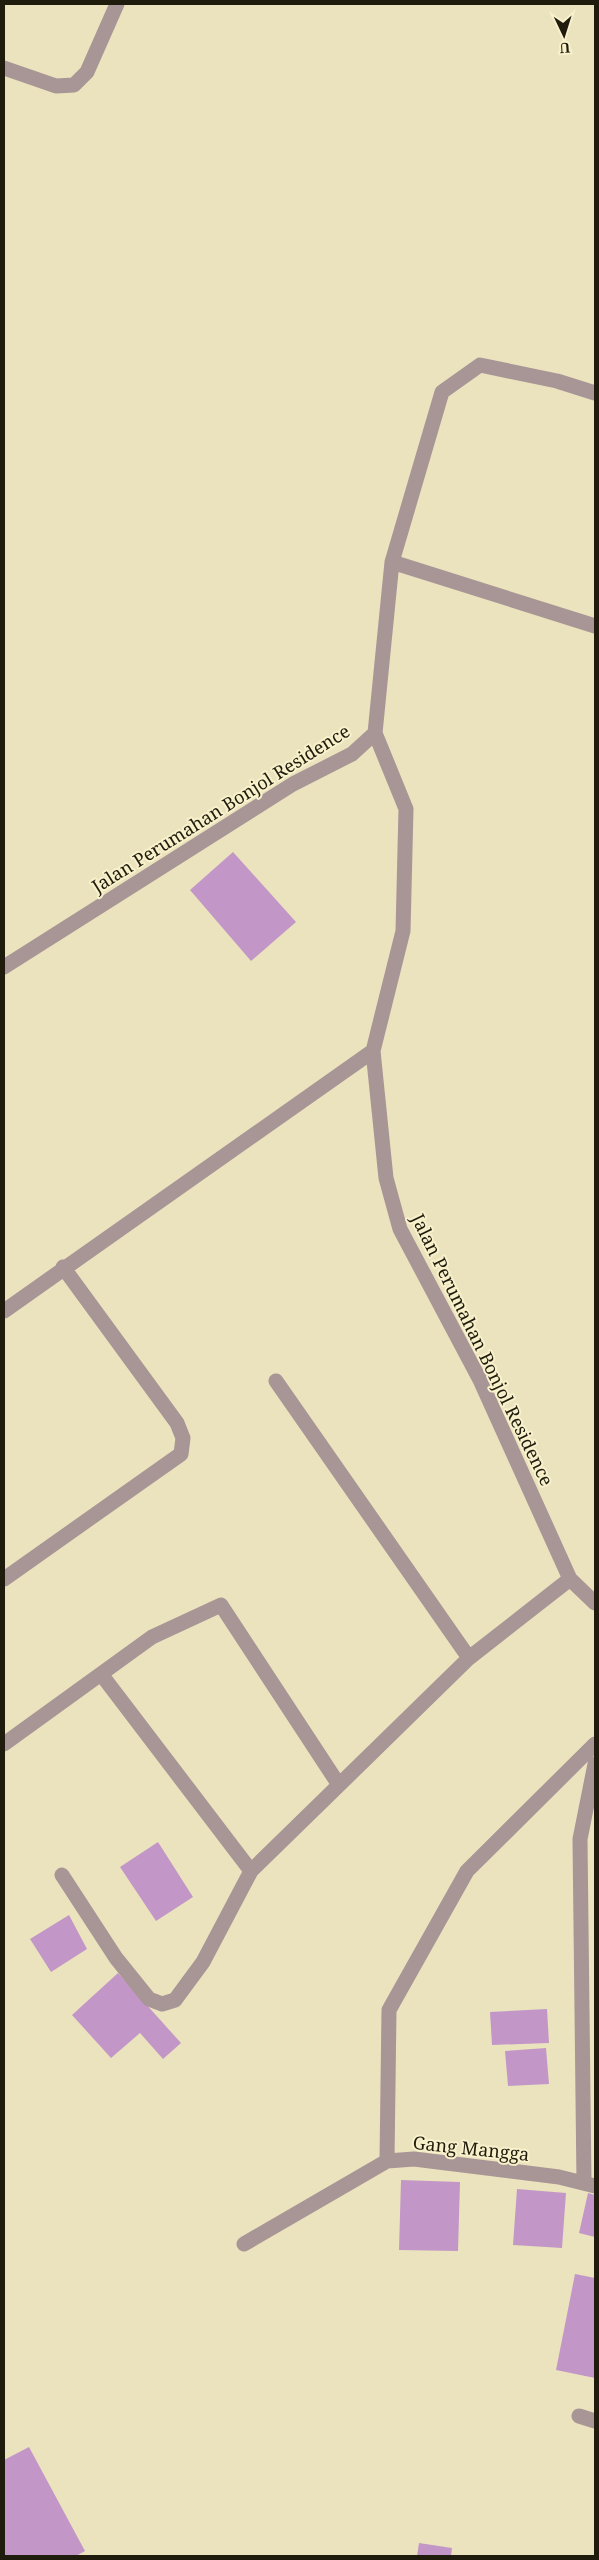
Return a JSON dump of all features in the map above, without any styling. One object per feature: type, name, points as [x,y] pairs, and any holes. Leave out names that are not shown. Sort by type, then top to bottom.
[{"type":"street","points":[[4,68],[56,86],[74,85],[87,72],[117,4]]},
{"type":"street","points":[[375,732],[392,562],[442,392],[480,365],[557,381],[595,393]]},
{"type":"street","points":[[392,562],[595,626]]},
{"type":"street","name":"Jalan Perumahan Bonjol Residence","points":[[4,968],[293,784],[352,754],[375,732],[406,809],[403,931],[373,1051],[386,1178],[400,1229],[480,1380],[570,1579]]},
{"type":"street","points":[[4,1311],[63,1267],[373,1051]]},
{"type":"street","points":[[4,1579],[181,1454],[183,1438],[177,1423],[63,1267]]},
{"type":"street","points":[[276,1381],[469,1658]]},
{"type":"street","points":[[62,1875],[116,1958],[149,1998],[162,2004],[176,2000],[203,1962],[251,1871],[469,1658],[570,1579],[595,1603]]},
{"type":"street","points":[[4,1744],[152,1637],[221,1604],[339,1786]]},
{"type":"street","points":[[101,1674],[251,1871]]},
{"type":"street","points":[[387,2161],[389,2010],[468,1871],[595,1744]]},
{"type":"street","points":[[590,2185],[580,1839],[595,1764]]},
{"type":"street","name":"Gang Mangga","points":[[244,2244],[387,2161],[414,2159],[559,2178],[590,2185]]},
{"type":"street","points":[[579,2416],[595,2421]]},
{"type":"building","points":[[233,852],[296,922],[251,961],[190,890]]},
{"type":"building","points":[[158,1842],[193,1897],[156,1921],[120,1867]]},
{"type":"building","points":[[69,1915],[87,1949],[51,1972],[30,1939]]},
{"type":"building","points":[[118,1973],[181,2043],[163,2059],[140,2033],[111,2058],[72,2015]]},
{"type":"building","points":[[547,2009],[549,2043],[492,2045],[490,2012]]},
{"type":"building","points":[[546,2048],[549,2084],[508,2086],[505,2051]]},
{"type":"building","points":[[401,2180],[460,2182],[458,2251],[399,2250]]},
{"type":"building","points":[[517,2189],[566,2193],[562,2248],[513,2245]]},
{"type":"building","points":[[588,2193],[595,2195],[595,2237],[579,2233]]},
{"type":"building","points":[[575,2274],[595,2278],[595,2378],[556,2370]]},
{"type":"building","points":[[29,2447],[85,2551],[76,2556],[4,2556],[4,2460]]},
{"type":"building","points":[[419,2543],[452,2548],[451,2556],[417,2556]]}]
